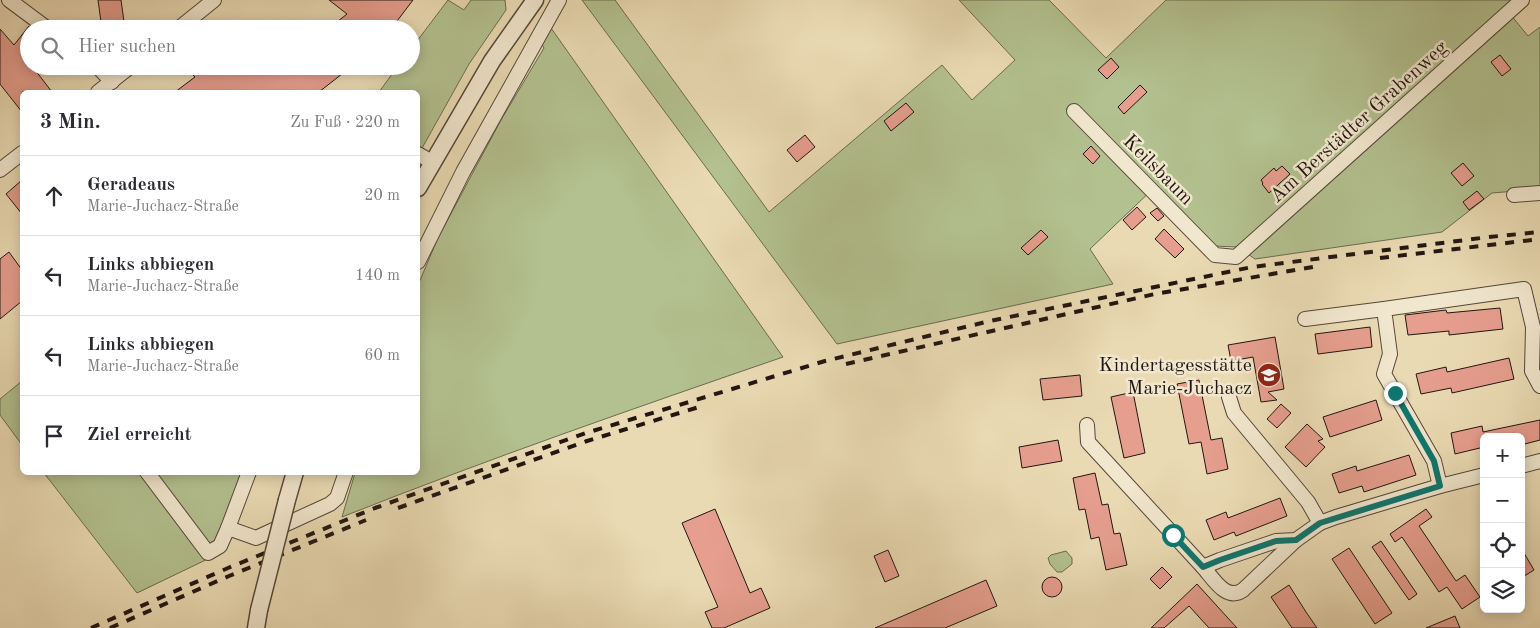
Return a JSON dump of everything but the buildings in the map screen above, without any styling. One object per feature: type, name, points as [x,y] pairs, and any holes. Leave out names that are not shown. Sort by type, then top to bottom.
[{"type":"street","points":[[9,0],[36,20]]},
{"type":"street","points":[[189,20],[214,0]]},
{"type":"street","points":[[420,179],[425,158],[535,0]]},
{"type":"street","points":[[420,258],[463,172],[559,0]]},
{"type":"street","name":"Am Berstädter Grabenweg","points":[[1216,254],[1236,257],[1522,0]]},
{"type":"street","points":[[105,75],[112,82]]},
{"type":"street","points":[[101,90],[120,75]]},
{"type":"street","name":"Keilsbaum","points":[[1074,111],[1216,254]]},
{"type":"street","points":[[0,170],[20,154]]},
{"type":"street","points":[[1514,195],[1540,193]]},
{"type":"street","points":[[1306,319],[1524,289],[1533,327],[1532,371],[1540,386]]},
{"type":"street","points":[[1384,309],[1390,354],[1384,374],[1434,461],[1440,486]]},
{"type":"street","points":[[1229,397],[1234,413],[1308,502],[1320,523]]},
{"type":"street","points":[[1087,426],[1088,442],[1224,591],[1230,594],[1237,594],[1243,590],[1296,540],[1320,523],[1440,486],[1480,476]]},
{"type":"street","points":[[1525,465],[1540,462]]},
{"type":"street","points":[[149,475],[208,553],[220,546],[248,475]]},
{"type":"street","points":[[256,628],[294,475]]},
{"type":"street","points":[[228,528],[256,538],[330,504],[337,498],[345,475]]},
{"type":"street","points":[[1203,567],[1276,541],[1296,540]]},
{"type":"green space","points":[[448,0],[464,10],[471,0],[505,0],[506,10],[469,64],[421,150],[420,90],[380,90],[391,75],[420,75],[420,37]]},
{"type":"green space","points":[[582,0],[615,0],[769,212],[942,65],[972,100],[1015,60],[959,0],[1049,0],[1106,58],[1166,0],[1516,0],[1506,9],[1528,36],[1540,27],[1540,189],[1492,193],[1442,232],[1255,259],[1238,247],[1213,246],[1156,186],[1090,249],[1113,284],[837,344]]},
{"type":"green space","points":[[551,28],[783,357],[507,454],[342,517],[354,475],[420,475],[420,280],[438,238],[501,120],[544,48],[541,43]]},
{"type":"green space","points":[[20,383],[20,442],[0,415],[0,399]]},
{"type":"green space","points":[[46,475],[240,475],[214,556],[137,593]]},
{"type":"green space","points":[[1066,551],[1072,558],[1072,564],[1062,572],[1057,572],[1050,564],[1048,558],[1051,555]]},
{"type":"railway","points":[[91,628],[228,568],[375,508],[586,433],[825,361],[990,321],[1252,267],[1540,232]]},
{"type":"railway","points":[[1380,258],[1540,239]]},
{"type":"railway","points":[[846,364],[1155,294],[1313,267]]},
{"type":"railway","points":[[398,508],[587,441],[699,407]]},
{"type":"railway","points":[[110,628],[229,576],[366,520]]},
{"type":"place","name":"Kindertagesstätte Marie-Juchacz","points":[[1269,375]]},
{"type":"route","points":[[1173,535],[1203,567],[1276,541],[1296,540],[1320,523],[1440,486],[1434,461],[1395,393]]}]
